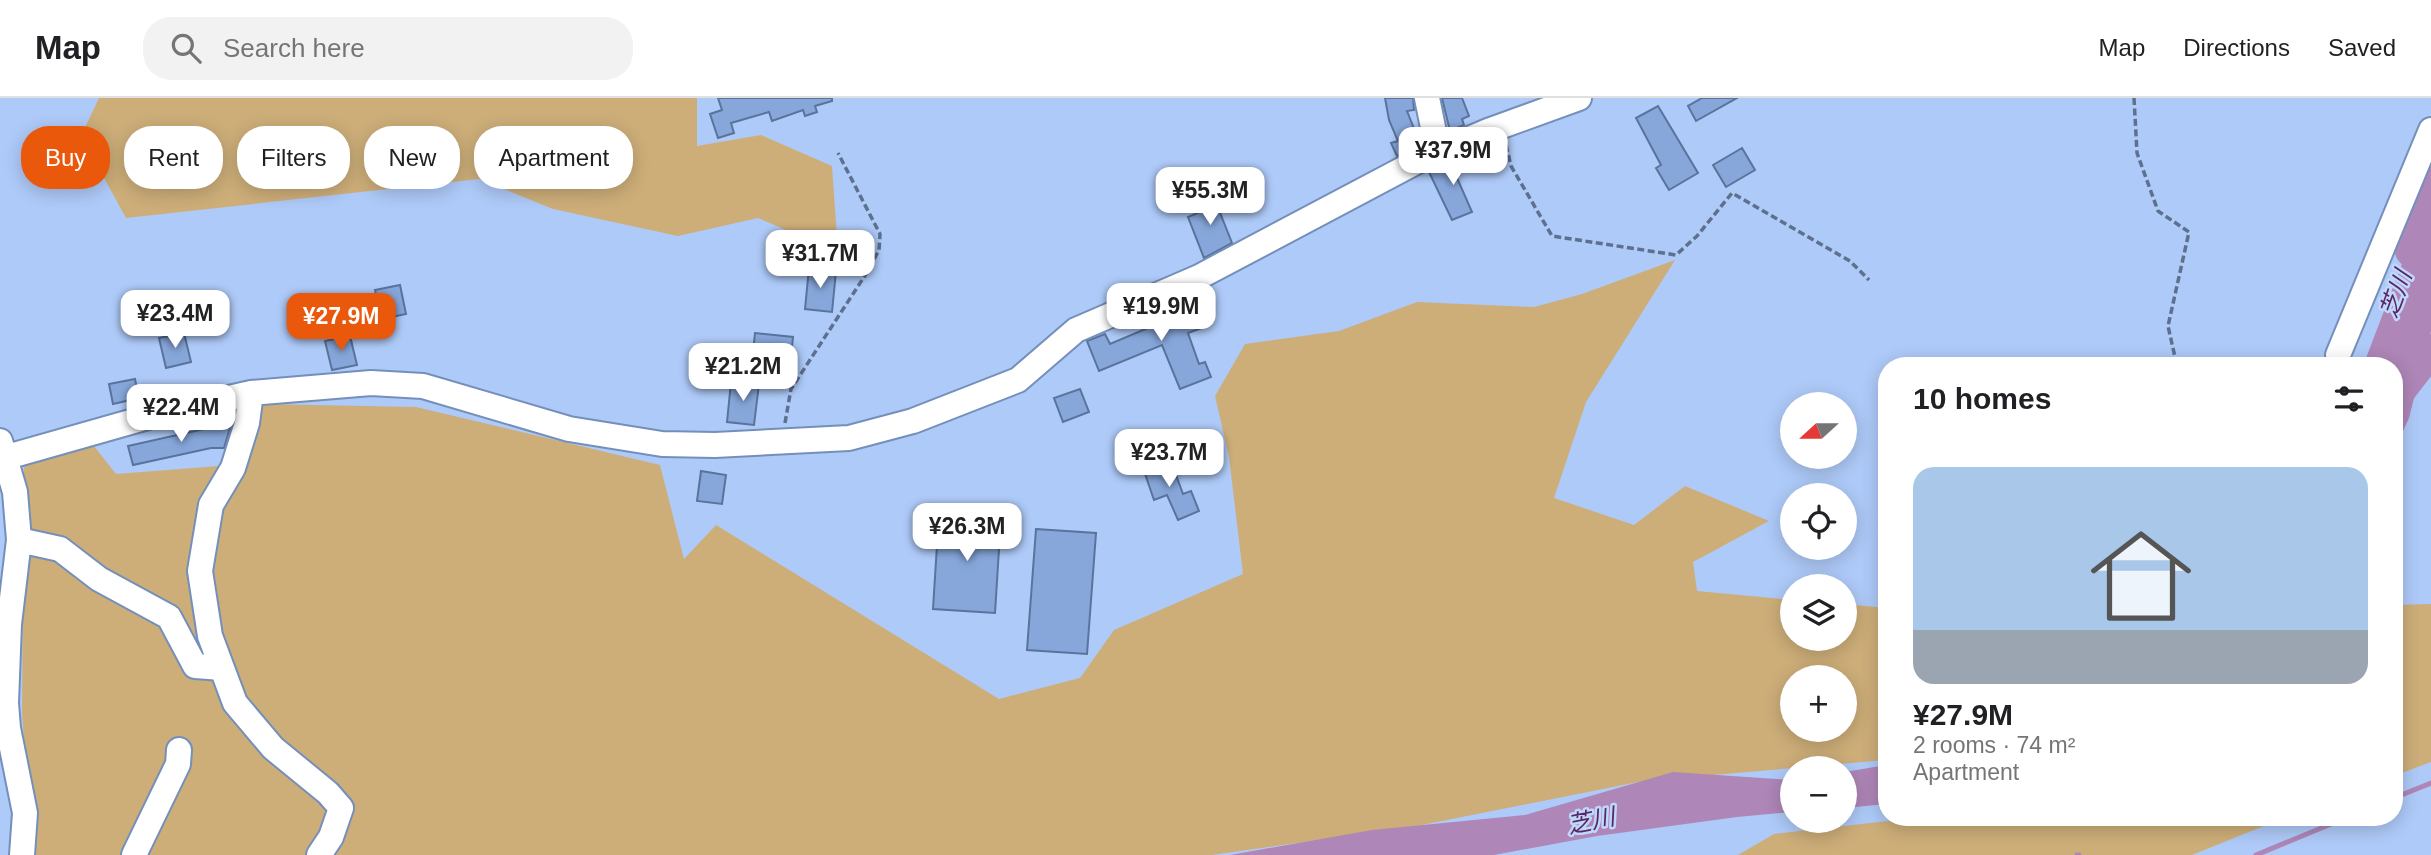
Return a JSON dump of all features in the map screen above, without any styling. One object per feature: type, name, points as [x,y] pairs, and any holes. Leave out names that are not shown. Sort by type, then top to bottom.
[{"type":"street","points":[[1427,98],[1438,152]]},
{"type":"street","points":[[22,855],[25,813],[4,730],[9,624],[19,540],[15,492],[2,452],[251,393],[372,383],[423,386],[569,429],[662,444],[781,443],[849,438],[912,421],[1018,380],[1076,330],[1199,277],[1438,152],[1579,98]]},
{"type":"street","points":[[2338,355],[2431,130]]},
{"type":"street","points":[[251,393],[247,423],[233,468],[211,505],[200,571],[210,636],[236,703],[273,748],[328,793],[341,808],[331,836],[319,855]]},
{"type":"street","points":[[19,540],[60,549],[99,579],[169,617],[195,666],[222,668]]},
{"type":"street","points":[[134,855],[178,764],[179,750]]},
{"type":"path","points":[[2134,98],[2137,153],[2158,211],[2189,232],[2168,326],[2175,357]]},
{"type":"path","points":[[1501,126],[1511,166],[1552,236],[1676,255],[1697,236],[1732,193],[1850,261],[1869,280]]},
{"type":"path","points":[[781,443],[791,389],[879,250],[880,234],[838,153]]},
{"type":"shaded area","points":[[99,98],[697,98],[697,146],[761,135],[832,166],[838,252],[758,218],[678,236],[553,209],[504,189],[633,189],[633,126],[474,126],[474,180],[460,181],[460,126],[364,126],[364,189],[388,189],[126,218],[110,189],[110,126],[86,126]]},
{"type":"shaded area","points":[[1675,260],[1586,402],[1554,498],[1634,525],[1685,486],[1769,521],[1693,562],[1697,591],[1780,599],[1780,651],[1857,651],[1857,605],[1878,607],[1878,761],[1857,763],[1857,756],[1780,756],[1780,769],[1643,781],[1417,826],[1212,855],[33,855],[22,713],[24,464],[94,446],[116,474],[231,465],[264,404],[416,407],[660,465],[684,559],[716,525],[999,699],[1080,678],[1114,630],[1243,574],[1229,457],[1215,396],[1245,344],[1339,331],[1417,302],[1534,307],[1582,294]]},
{"type":"shaded area","points":[[2431,604],[2431,762],[2403,773],[2403,605]]},
{"type":"shaded area","points":[[1878,822],[1878,826],[2264,826],[2192,855],[1738,855],[1774,834],[1857,833],[1857,825]]},
{"type":"water","points":[[2431,188],[2431,331],[2409,418],[2403,431],[2403,357],[2366,357]]},
{"type":"water","points":[[1878,766],[1878,805],[1857,807],[1857,770]]},
{"type":"water","points":[[1673,772],[1780,779],[1780,813],[1597,836],[1494,855],[1230,855],[1372,830],[1525,815]]},
{"type":"building","points":[[718,98],[832,98],[832,101],[815,106],[817,112],[805,116],[803,110],[772,121],[769,112],[731,123],[734,133],[718,138],[710,114],[722,110]]},
{"type":"building","points":[[1385,98],[1413,98],[1414,110],[1407,111],[1417,136],[1412,139],[1415,146],[1397,156],[1391,143],[1398,141],[1389,120]]},
{"type":"building","points":[[1442,98],[1462,98],[1469,116],[1462,119],[1464,125],[1450,131]]},
{"type":"building","points":[[1702,98],[1737,98],[1696,121],[1688,106]]},
{"type":"building","points":[[1658,106],[1698,173],[1669,190],[1656,168],[1661,165],[1636,118]]},
{"type":"building","points":[[1742,148],[1755,170],[1726,187],[1713,165]]},
{"type":"building","points":[[1473,154],[1476,162],[1454,171],[1472,212],[1452,220],[1429,172]]},
{"type":"building","points":[[1213,195],[1232,243],[1204,258],[1188,217],[1200,212],[1196,201]]},
{"type":"building","points":[[809,268],[836,271],[832,312],[805,309]]},
{"type":"building","points":[[400,285],[406,314],[382,319],[375,290]]},
{"type":"building","points":[[1201,300],[1210,325],[1188,333],[1199,364],[1205,362],[1211,377],[1180,389],[1162,345],[1099,371],[1087,341],[1105,334],[1110,344],[1148,328],[1144,317],[1166,307],[1168,312]]},
{"type":"building","points":[[184,333],[191,362],[166,368],[159,338]]},
{"type":"building","points":[[755,333],[793,337],[789,377],[751,373]]},
{"type":"building","points":[[350,336],[357,365],[332,370],[325,341]]},
{"type":"building","points":[[135,379],[139,398],[113,404],[109,384]]},
{"type":"building","points":[[731,382],[759,384],[754,425],[727,422]]},
{"type":"building","points":[[1080,389],[1089,412],[1063,422],[1054,398]]},
{"type":"building","points":[[213,421],[232,421],[224,448],[211,448],[133,465],[128,446],[213,427]]},
{"type":"building","points":[[1161,458],[1168,478],[1176,475],[1183,494],[1191,491],[1199,511],[1178,520],[1167,495],[1154,500],[1142,465]]},
{"type":"building","points":[[701,471],[726,475],[722,504],[697,501]]},
{"type":"building","points":[[939,513],[1001,517],[995,613],[933,609]]},
{"type":"building","points":[[1036,529],[1096,533],[1087,654],[1027,650]]},
{"type":"waterway","name":"芝川","points":[[2411,251],[2431,179]]},
{"type":"waterway","name":"芝川","points":[[2403,386],[2431,350]]},
{"type":"waterway","points":[[2403,794],[2431,783]]},
{"type":"waterway","points":[[2256,855],[2326,826]]}]
